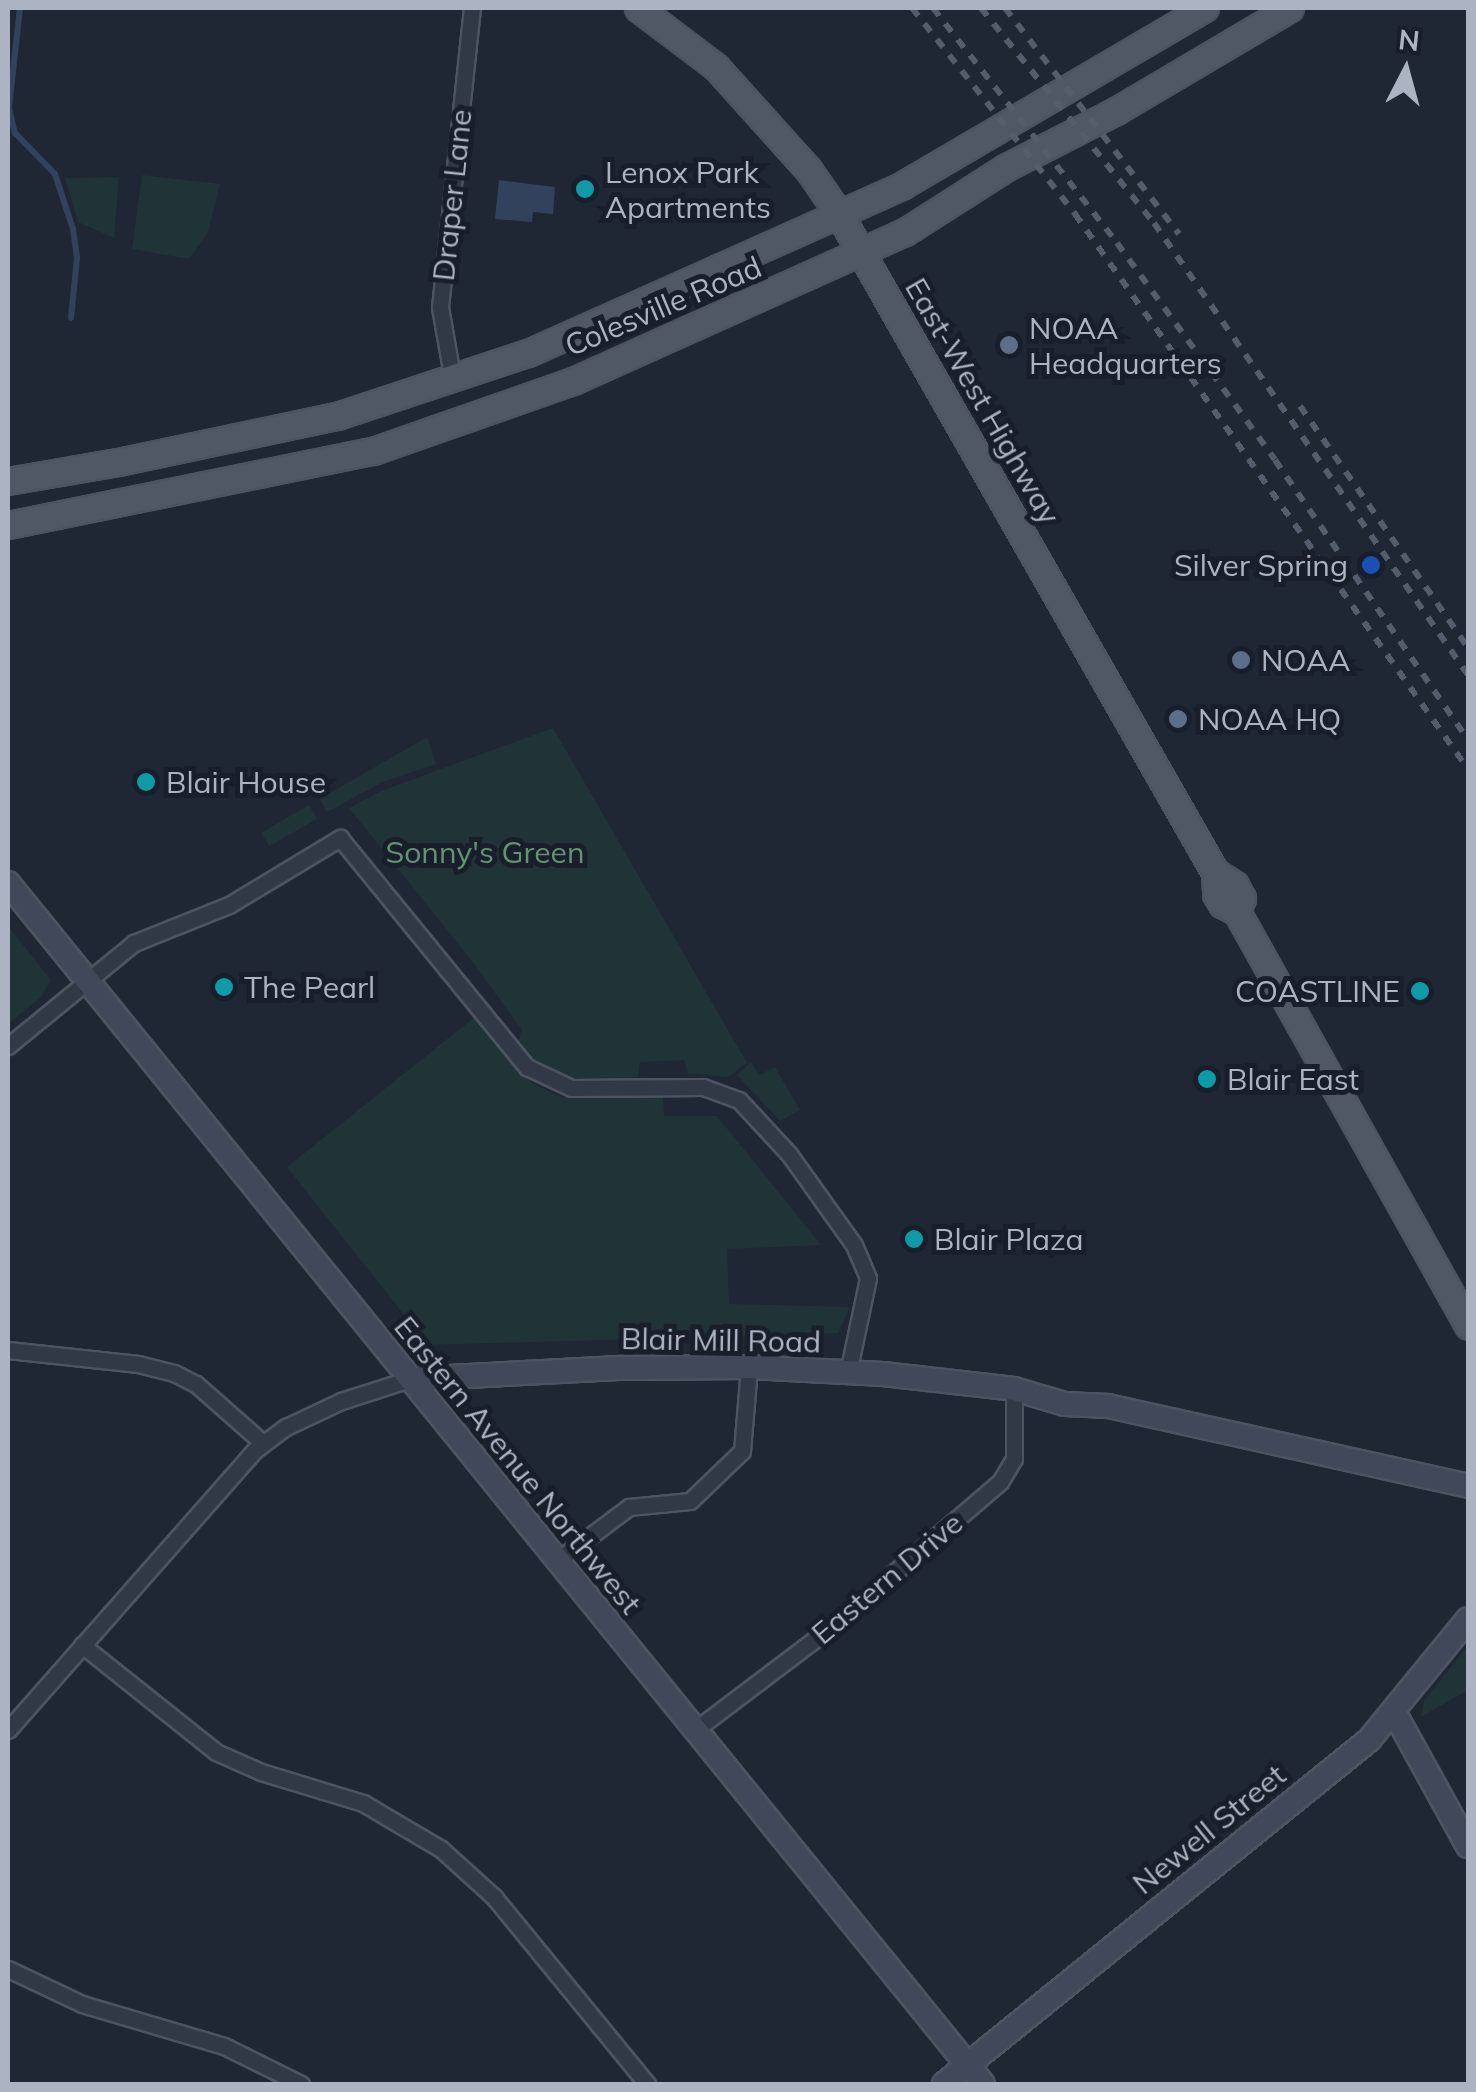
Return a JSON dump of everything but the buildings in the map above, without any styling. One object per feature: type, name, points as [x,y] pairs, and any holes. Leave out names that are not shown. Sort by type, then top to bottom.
[{"type":"main road","name":"East-West Highway","points":[[638,8],[716,67],[808,169],[838,214],[1215,872],[1235,884],[1242,898],[1238,912],[1468,1326]]},
{"type":"main road","name":"Colesville Road","points":[[8,480],[118,462],[337,416],[453,382],[600,323],[904,185],[1206,8]]},
{"type":"main road","name":"Colesville Road","points":[[8,525],[373,451],[465,422],[573,381],[905,232],[1004,168],[1196,66],[1290,8]]},
{"type":"street","name":"Draper Lane","points":[[453,382],[440,307],[472,8]]},
{"type":"street","points":[[8,1046],[134,942],[230,905],[340,838],[527,1067],[571,1088],[704,1087],[739,1100],[789,1154],[854,1245],[868,1278],[848,1372]]},
{"type":"street","name":"Eastern Avenue Northwest","points":[[8,883],[976,2075]]},
{"type":"street","points":[[8,1350],[138,1364],[174,1372],[196,1384],[263,1443]]},
{"type":"street","points":[[558,1560],[629,1508],[690,1501],[742,1451],[749,1367]]},
{"type":"street","name":"Blair Mill Road","points":[[410,1380],[624,1368],[749,1367],[848,1372],[1023,1392],[1069,1386],[1092,1405],[1468,1486]]},
{"type":"street","points":[[8,1730],[263,1443],[299,1420],[370,1388],[410,1380]]},
{"type":"street","name":"Eastern Drive","points":[[695,1730],[826,1630],[1000,1482],[1014,1458],[1023,1392]]},
{"type":"street","name":"Newell Street","points":[[944,2084],[976,2075],[1224,1853],[1370,1740],[1468,1619]]},
{"type":"street","points":[[82,1645],[216,1752],[260,1772],[363,1803],[442,1848],[494,1897],[646,2084]]},
{"type":"street","points":[[1394,1712],[1468,1846]]},
{"type":"street","points":[[8,1969],[82,2004],[224,2046],[302,2084]]},
{"type":"green space","points":[[142,175],[220,184],[208,232],[189,259],[132,249]]},
{"type":"green space","points":[[119,177],[114,238],[78,222],[65,178]]},
{"type":"green space","name":"Sonny's Green","points":[[553,728],[747,1063],[728,1077],[688,1073],[684,1060],[640,1062],[638,1077],[594,1081],[558,1076],[532,1059],[518,1041],[522,1030],[472,961],[349,808],[381,791]]},
{"type":"green space","points":[[427,737],[436,764],[383,782],[327,812],[320,799]]},
{"type":"green space","points":[[309,805],[317,819],[269,846],[261,833]]},
{"type":"green space","points":[[8,926],[51,980],[42,996],[8,1024]]},
{"type":"green space","points":[[476,1016],[532,1083],[561,1097],[663,1098],[664,1116],[717,1116],[821,1245],[727,1249],[729,1304],[850,1307],[838,1333],[428,1345],[287,1167]]},
{"type":"green space","points":[[751,1062],[759,1075],[775,1067],[800,1110],[780,1121],[737,1075]]},
{"type":"green space","points":[[1468,1646],[1468,1690],[1421,1717],[1424,1701]]},
{"type":"water","points":[[499,180],[555,187],[553,214],[533,212],[532,222],[495,219]]},
{"type":"waterway","points":[[20,8],[9,108],[15,133],[55,174],[73,229],[77,258],[71,318]]},
{"type":"railway","points":[[912,8],[1075,214],[1468,769]]},
{"type":"railway","points":[[933,8],[1117,243],[1275,460],[1468,740]]},
{"type":"railway","points":[[981,8],[1154,223],[1468,675]]},
{"type":"railway","points":[[1005,8],[1179,234]]},
{"type":"railway","points":[[1300,406],[1468,648]]},
{"type":"place","name":"Lenox Park Apartments","points":[[585,189]]},
{"type":"place","name":"NOAA Headquarters","points":[[1009,345]]},
{"type":"place","name":"Silver Spring","points":[[1371,565]]},
{"type":"place","name":"NOAA","points":[[1241,660]]},
{"type":"place","name":"NOAA HQ","points":[[1178,719]]},
{"type":"place","name":"Blair House","points":[[146,782]]},
{"type":"place","name":"The Pearl","points":[[224,987]]},
{"type":"place","name":"COASTLINE","points":[[1420,991]]},
{"type":"place","name":"Blair East","points":[[1207,1079]]},
{"type":"place","name":"Blair Plaza","points":[[914,1239]]}]
